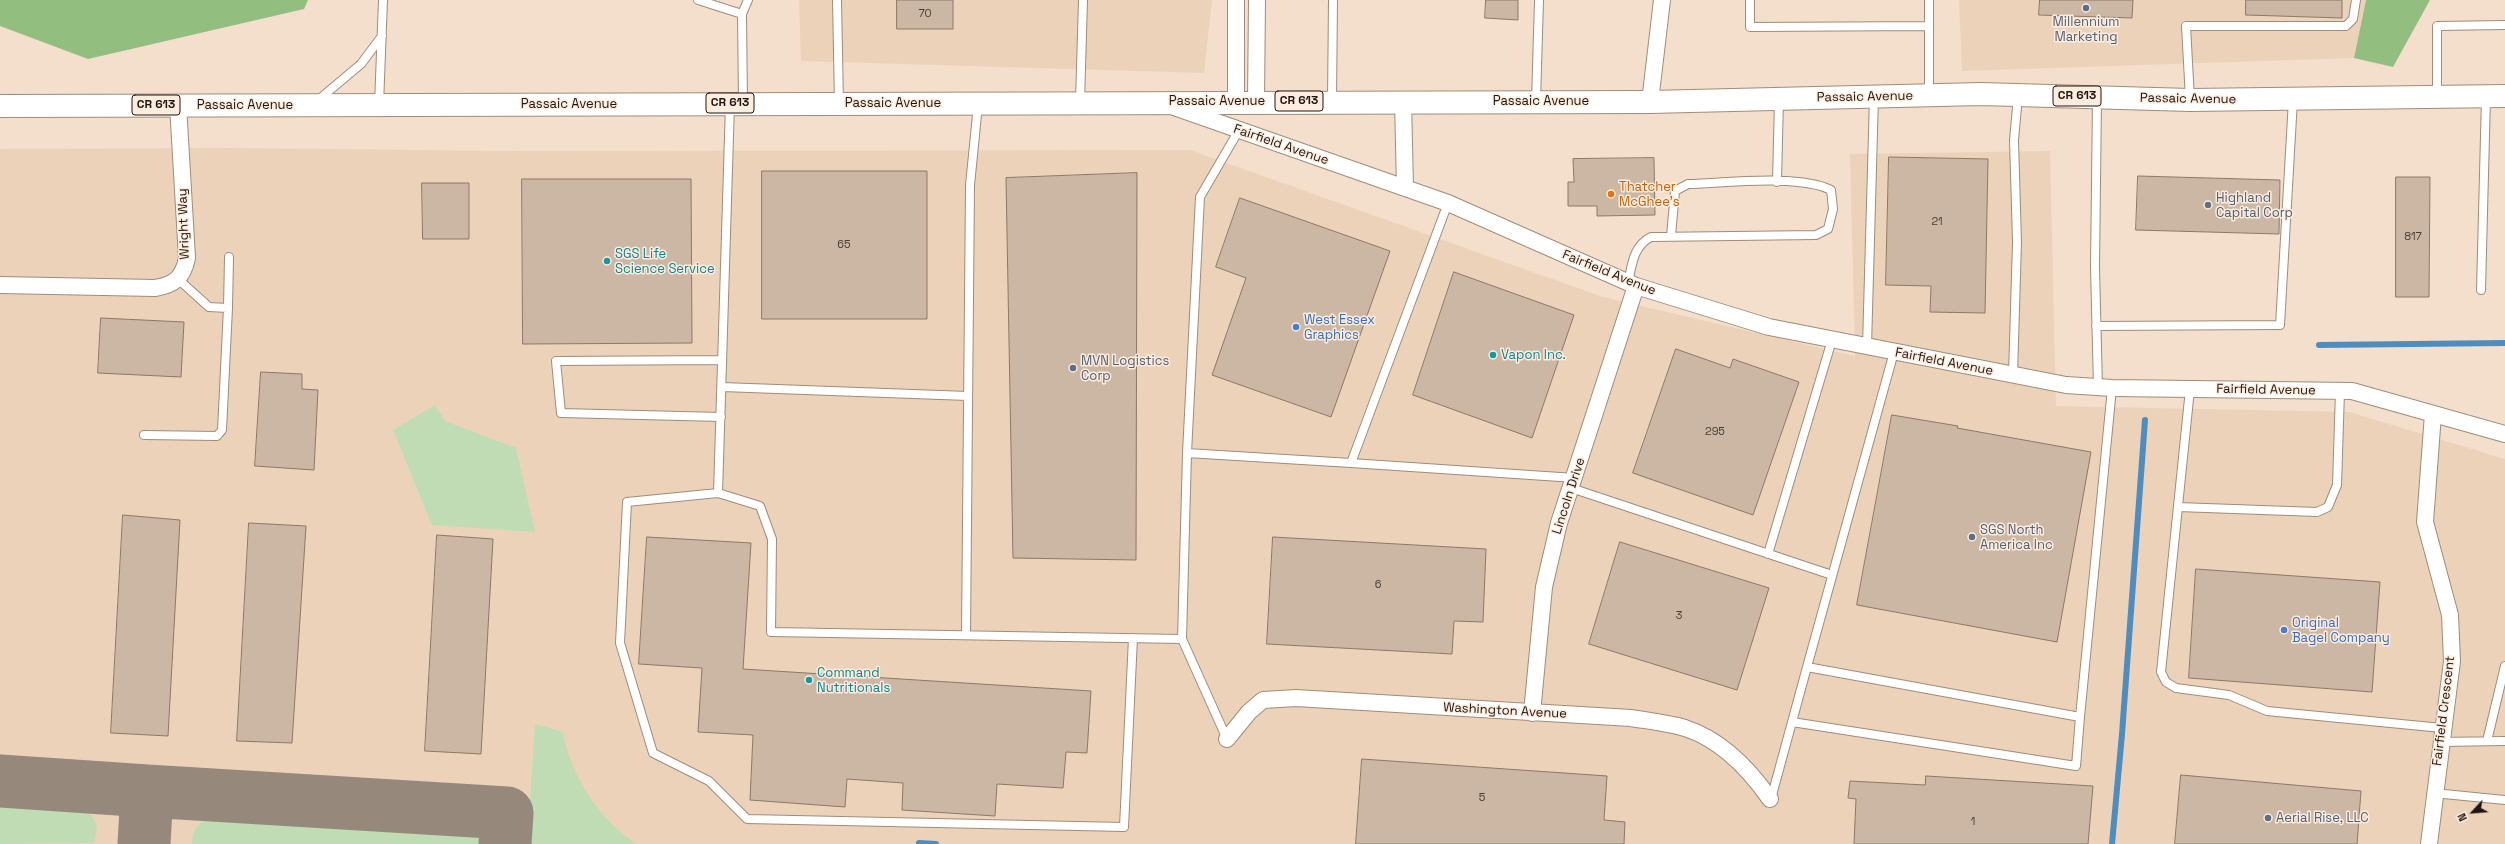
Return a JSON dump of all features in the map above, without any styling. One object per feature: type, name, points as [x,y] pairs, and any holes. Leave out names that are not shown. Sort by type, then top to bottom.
[{"type":"main road","name":"Passaic Avenue","points":[[0,106],[379,106],[1157,101],[1332,102],[1403,100],[1650,102],[1929,95],[2097,96],[2190,100],[2293,100],[2495,96]]},
{"type":"street","points":[[1236,0],[1246,101]]},
{"type":"street","points":[[1246,101],[1257,0]]},
{"type":"street","points":[[1650,102],[1662,0]]},
{"type":"street","points":[[1403,100],[1405,188]]},
{"type":"street","name":"Fairfield Avenue","points":[[1157,101],[1448,204],[1632,285],[1769,327],[2066,385],[2105,388],[2352,391],[2505,434]]},
{"type":"street","name":"Wright Way","points":[[178,105],[187,258],[179,280]]},
{"type":"street","points":[[0,285],[155,288],[168,286],[179,280]]},
{"type":"street","name":"Lincoln Drive","points":[[1532,712],[1544,587],[1559,523],[1573,483],[1632,285]]},
{"type":"street","name":"Fairfield Crescent","points":[[2429,844],[2433,793],[2452,661],[2450,615],[2425,522],[2433,414]]},
{"type":"street","name":"Washington Avenue","points":[[1226,739],[1248,712],[1263,700],[1296,698],[1631,718],[1686,728],[1722,747],[1753,774],[1770,799]]},
{"type":"lane","points":[[379,106],[383,0]]},
{"type":"lane","points":[[698,0],[742,14]]},
{"type":"lane","points":[[718,493],[722,360],[742,14],[748,0]]},
{"type":"lane","points":[[837,0],[838,103]]},
{"type":"lane","points":[[1080,102],[1083,0]]},
{"type":"lane","points":[[1332,102],[1333,0]]},
{"type":"lane","points":[[1536,101],[1539,0]]},
{"type":"lane","points":[[1750,0],[1750,28],[1929,26]]},
{"type":"lane","points":[[1929,0],[1929,95]]},
{"type":"lane","points":[[2190,100],[2186,26],[2346,26],[2353,19],[2356,0]]},
{"type":"lane","points":[[2437,97],[2437,26],[2505,24]]},
{"type":"lane","points":[[311,105],[361,64],[382,35]]},
{"type":"lane","points":[[2012,375],[2017,242],[2014,140],[2018,95]]},
{"type":"lane","points":[[1867,346],[1874,96]]},
{"type":"lane","points":[[1792,722],[2076,766],[2105,388],[2096,326],[2094,267],[2097,96]]},
{"type":"lane","points":[[2481,290],[2495,96]]},
{"type":"lane","points":[[1778,182],[1779,98]]},
{"type":"lane","points":[[2096,326],[2280,324],[2293,100]]},
{"type":"lane","points":[[966,635],[970,185],[978,102]]},
{"type":"lane","points":[[1226,739],[1182,639],[1187,453],[1200,197],[1239,130]]},
{"type":"lane","points":[[1632,285],[1635,254],[1641,242],[1651,237],[1816,235],[1828,229],[1833,210],[1831,190],[1819,184],[1778,182],[1688,184],[1675,191],[1671,236]]},
{"type":"lane","points":[[1351,463],[1448,204]]},
{"type":"lane","points":[[144,435],[217,436],[222,430],[228,308],[228,257]]},
{"type":"lane","points":[[179,280],[209,306],[228,308]]},
{"type":"lane","points":[[1768,554],[1832,340]]},
{"type":"lane","points":[[1770,799],[1894,352]]},
{"type":"lane","points":[[721,417],[561,413],[556,361],[722,360]]},
{"type":"lane","points":[[722,387],[968,396]]},
{"type":"lane","points":[[2190,389],[2161,672],[2166,682],[2176,688],[2228,695],[2267,711],[2487,741],[2505,741]]},
{"type":"lane","points":[[2178,507],[2317,512],[2328,507],[2337,485],[2340,391]]},
{"type":"lane","points":[[1187,453],[1351,463],[1573,483],[1768,554],[1832,575]]},
{"type":"lane","points":[[1133,638],[1124,827],[747,819],[709,781],[653,753],[620,643],[627,502],[718,493],[760,506],[772,539],[770,632],[966,635],[1133,638],[1182,639]]},
{"type":"lane","points":[[2487,741],[2505,666]]},
{"type":"lane","points":[[1807,667],[2080,717]]},
{"type":"lane","points":[[2433,793],[2505,800]]},
{"type":"shaded area","points":[[799,0],[1212,0],[1204,73],[801,61]]},
{"type":"shaded area","points":[[1959,0],[2366,0],[2354,58],[1962,71]]},
{"type":"shaded area","points":[[231,148],[512,151],[1190,150],[1603,297],[1855,356],[1850,154],[2050,151],[2056,406],[2349,412],[2505,459],[2505,844],[0,844],[0,149]]},
{"type":"green space","points":[[0,0],[308,0],[304,9],[88,59],[0,26]]},
{"type":"green space","points":[[2366,0],[2430,0],[2393,67],[2354,58]]},
{"type":"green space","points":[[435,405],[445,421],[516,448],[535,532],[432,525],[393,430]]},
{"type":"green space","points":[[535,724],[563,732],[573,765],[589,796],[611,823],[637,844],[527,844]]},
{"type":"green space","points":[[0,798],[56,800],[71,803],[83,809],[92,817],[97,828],[94,843],[0,844]]},
{"type":"green space","points":[[229,812],[465,826],[482,837],[485,844],[192,844],[193,836],[198,825],[209,818]]},
{"type":"building","points":[[897,0],[953,0],[953,29],[897,29]]},
{"type":"building","points":[[1486,0],[1518,0],[1518,20],[1485,18]]},
{"type":"building","name":"Millennium Marketing","points":[[2040,0],[2133,0],[2132,18],[2039,15]]},
{"type":"building","points":[[2246,0],[2342,0],[2342,18],[2246,15]]},
{"type":"building","points":[[1889,157],[1988,159],[1985,313],[1930,312],[1931,286],[1886,285]]},
{"type":"building","name":"Thatcher McGhee's","points":[[1654,158],[1655,215],[1597,216],[1597,206],[1568,206],[1568,182],[1574,182],[1573,159]]},
{"type":"building","points":[[762,171],[927,171],[927,319],[762,319]]},
{"type":"building","name":"MVN Logistics Corp","points":[[1137,173],[1136,560],[1013,558],[1006,178]]},
{"type":"building","name":"Highland Capital Corp","points":[[2138,176],[2280,180],[2279,234],[2136,230]]},
{"type":"building","points":[[2396,177],[2430,177],[2429,297],[2396,297]]},
{"type":"building","name":"SGS Life Science Service","points":[[522,179],[691,179],[692,343],[523,344]]},
{"type":"building","points":[[422,183],[469,183],[469,239],[423,239]]},
{"type":"building","name":"West Essex Graphics","points":[[1240,198],[1390,251],[1331,417],[1212,375],[1246,278],[1216,267]]},
{"type":"building","name":"Vapon Inc.","points":[[1454,272],[1574,315],[1532,438],[1413,395]]},
{"type":"building","points":[[101,318],[184,322],[181,377],[98,373]]},
{"type":"building","points":[[1676,349],[1730,368],[1733,359],[1799,382],[1753,515],[1633,473]]},
{"type":"building","points":[[261,372],[302,374],[302,389],[318,390],[314,470],[255,466]]},
{"type":"building","name":"SGS North America Inc","points":[[1892,415],[1958,426],[1957,428],[2091,452],[2057,642],[1857,605]]},
{"type":"building","points":[[123,515],[180,520],[168,736],[111,733]]},
{"type":"building","points":[[249,523],[306,526],[292,743],[237,741]]},
{"type":"building","points":[[437,535],[493,539],[481,754],[425,751]]},
{"type":"building","name":"Command Nutritionals","points":[[647,537],[751,543],[743,669],[1091,691],[1087,753],[1066,752],[1063,788],[997,784],[995,816],[902,810],[903,783],[847,779],[845,807],[750,800],[753,735],[698,732],[702,668],[639,664]]},
{"type":"building","points":[[1273,537],[1486,549],[1483,622],[1454,621],[1452,654],[1267,644]]},
{"type":"building","points":[[1620,542],[1769,588],[1737,690],[1589,644]]},
{"type":"building","name":"Original Bagel Company","points":[[2196,569],[2380,582],[2372,692],[2189,678]]},
{"type":"building","points":[[1362,759],[1607,776],[1604,820],[1625,822],[1624,844],[1356,844]]},
{"type":"building","name":"Aerial Rise, LLC","points":[[2181,775],[2361,791],[2357,844],[2175,844]]},
{"type":"building","points":[[1926,776],[2093,786],[2088,844],[1854,844],[1856,799],[1848,798],[1850,781],[1925,785]]},
{"type":"waterway","points":[[2319,345],[2505,343]]},
{"type":"waterway","points":[[2112,844],[2122,734],[2145,420]]},
{"type":"waterway","points":[[919,843],[936,844]]},
{"type":"taxiway","points":[[0,781],[147,791]]},
{"type":"taxiway","points":[[144,844],[147,791],[507,813],[505,844]]},
{"type":"place","name":"Millennium Marketing","points":[[2086,8]]},
{"type":"place","name":"Thatcher McGhee's","points":[[1611,194]]},
{"type":"place","name":"Highland Capital Corp","points":[[2208,205]]},
{"type":"place","name":"SGS Life Science Service","points":[[607,261]]},
{"type":"place","name":"West Essex Graphics","points":[[1296,327]]},
{"type":"place","name":"Vapon Inc.","points":[[1493,355]]},
{"type":"place","name":"MVN Logistics Corp","points":[[1073,368]]},
{"type":"place","name":"SGS North America Inc","points":[[1972,537]]},
{"type":"place","name":"Original Bagel Company","points":[[2284,630]]},
{"type":"place","name":"Command Nutritionals","points":[[809,680]]},
{"type":"place","name":"Aerial Rise, LLC","points":[[2268,818]]}]
